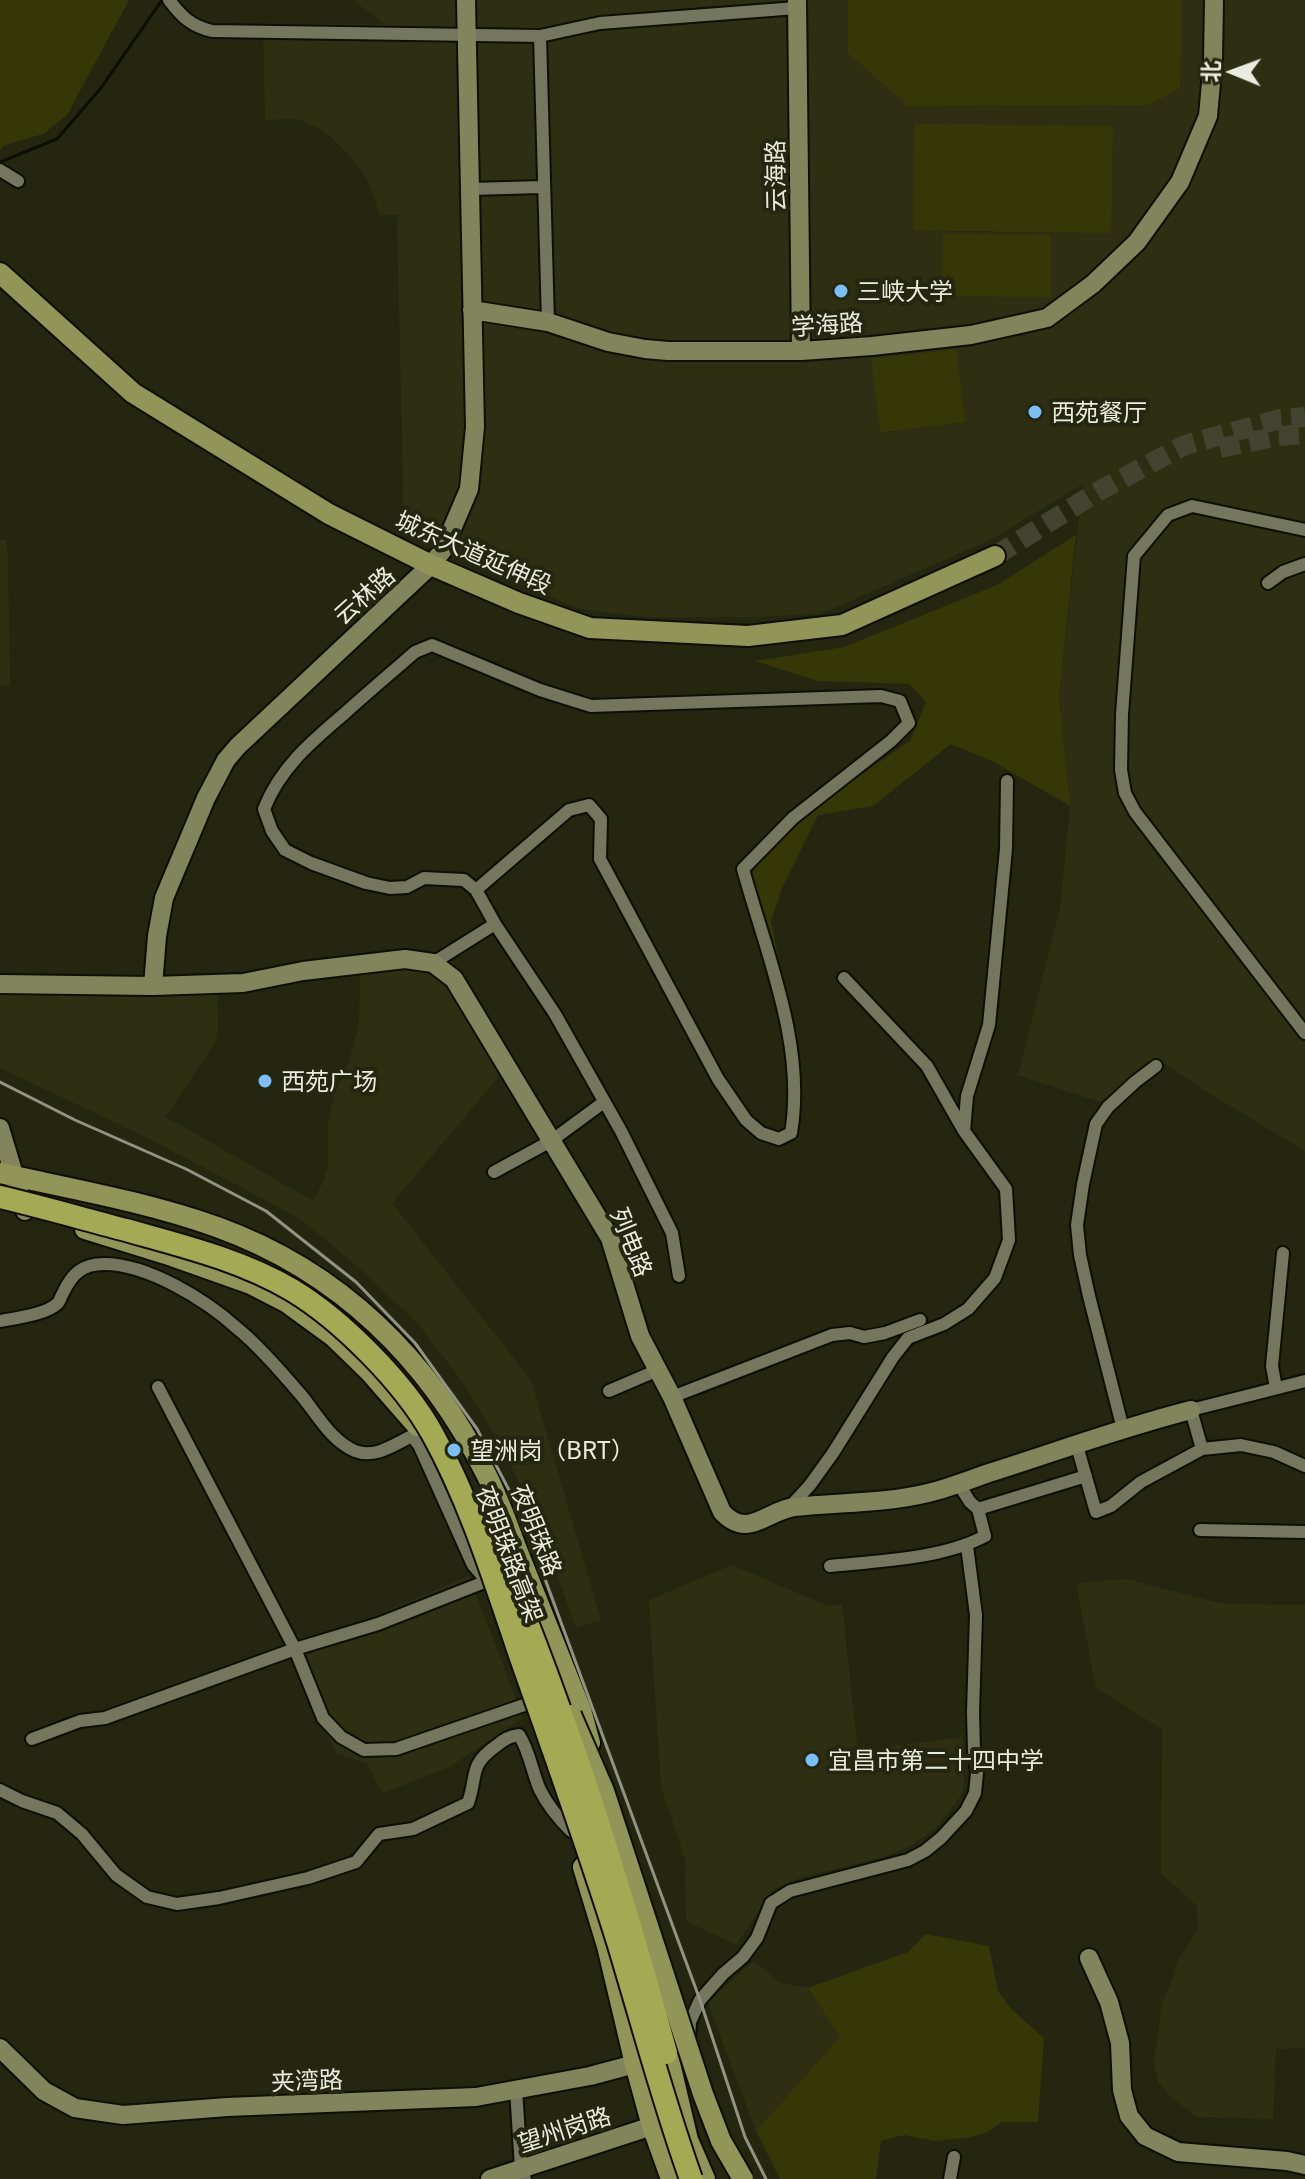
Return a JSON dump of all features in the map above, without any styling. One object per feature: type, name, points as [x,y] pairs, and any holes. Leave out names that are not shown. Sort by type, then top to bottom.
[{"type":"highway","name":"夜明珠路高架","points":[[4,1174],[267,1263],[306,1285],[352,1320],[381,1347],[420,1392],[460,1460],[528,1622],[604,1839],[666,2053]]},
{"type":"highway","name":"夜明珠路高架","points":[[10,1206],[201,1251],[259,1274],[293,1291],[338,1325],[368,1352],[407,1395],[431,1432],[459,1488],[493,1577],[576,1809],[671,2125],[691,2179]]},
{"type":"main road","name":"城东大道延伸段","points":[[0,273],[133,393],[329,514],[429,568]]},
{"type":"main road","name":"城东大道延伸段","points":[[0,287],[122,400],[333,524],[429,568],[590,628],[748,636],[842,625],[995,561]]},
{"type":"main road","name":"夜明珠路","points":[[4,1174],[153,1208],[217,1227],[264,1246],[303,1267],[350,1301],[391,1336],[430,1381],[458,1422],[487,1475],[581,1710],[648,1948],[666,2053],[688,2140],[705,2179]]},
{"type":"main road","points":[[10,1206],[172,1256],[251,1284],[286,1302],[334,1337],[414,1421],[451,1491],[487,1581],[607,1946],[652,2126],[671,2179]]},
{"type":"main road","points":[[528,1622],[604,1791],[703,2094],[721,2141],[743,2179]]},
{"type":"street","points":[[169,0],[183,19],[212,31],[540,36],[600,23],[797,4]]},
{"type":"street","name":"云林路","points":[[153,986],[164,898],[200,812],[226,760],[272,713],[429,568],[443,550],[469,489],[475,427],[466,0]]},
{"type":"street","name":"学海路","points":[[472,310],[548,322],[608,342],[645,349],[801,351],[971,335],[1047,318],[1093,284],[1137,242],[1180,182],[1208,116],[1214,0]]},
{"type":"street","name":"云海路","points":[[797,4],[801,351]]},
{"type":"street","points":[[540,36],[548,322]]},
{"type":"street","points":[[0,170],[18,181]]},
{"type":"street","points":[[470,189],[543,187]]},
{"type":"street","points":[[1305,530],[1192,506],[1168,515],[1134,556],[1121,770],[1125,793],[1135,812],[1305,1033]]},
{"type":"street","points":[[1268,583],[1283,572],[1305,564]]},
{"type":"street","points":[[476,890],[569,810],[589,805],[601,819],[600,859],[718,1079],[746,1120],[761,1133],[779,1139],[791,1133],[795,1111],[794,1083],[775,975],[743,869],[793,818],[891,741],[909,723],[900,701],[881,696],[591,706],[540,690],[432,645],[415,652],[301,752],[284,771],[264,809],[272,831],[285,850],[311,863],[366,883],[390,888],[407,887],[424,878],[464,880],[476,890],[555,1014],[621,1131],[672,1233],[679,1276]]},
{"type":"street","points":[[964,1131],[967,1096],[989,1025],[1006,849],[1007,781]]},
{"type":"street","points":[[0,984],[153,986],[243,983],[303,971],[392,960],[413,959],[433,963],[495,924]]},
{"type":"street","name":"列电路","points":[[433,963],[454,979],[610,1238],[640,1336],[672,1397],[722,1512],[731,1523],[745,1525],[789,1508],[889,1501],[930,1492],[1191,1410]]},
{"type":"street","points":[[789,1508],[833,1453],[867,1396],[908,1338],[944,1324],[968,1309],[995,1278],[1009,1240],[1006,1189],[964,1131],[927,1066],[844,978]]},
{"type":"street","points":[[1123,1429],[1089,1296],[1077,1225],[1096,1124],[1108,1107],[1156,1066]]},
{"type":"street","points":[[494,1172],[551,1141],[604,1102]]},
{"type":"street","points":[[0,1128],[10,1206]]},
{"type":"street","points":[[1276,1388],[1272,1366],[1283,1253]]},
{"type":"street","points":[[0,1321],[36,1314],[58,1304],[72,1276],[83,1266],[129,1266],[195,1297],[239,1329],[300,1394],[333,1436],[356,1451],[375,1453],[412,1436],[419,1445],[473,1565],[487,1581],[378,1624],[295,1649],[105,1718],[80,1721],[32,1739]]},
{"type":"street","points":[[672,1397],[832,1335],[850,1333],[864,1337],[920,1320]]},
{"type":"street","points":[[609,1391],[658,1370]]},
{"type":"street","points":[[1202,1449],[1191,1410],[1305,1381]]},
{"type":"street","points":[[158,1387],[295,1649],[323,1718],[341,1737],[364,1750],[396,1749],[527,1704]]},
{"type":"street","points":[[1077,1446],[1096,1512],[1111,1506],[1141,1482],[1202,1449],[1241,1445],[1274,1452],[1305,1466]]},
{"type":"street","points":[[978,1509],[1086,1476]]},
{"type":"street","points":[[830,1566],[967,1546],[985,1536],[978,1509],[958,1483]]},
{"type":"street","points":[[1200,1530],[1305,1532]]},
{"type":"street","points":[[679,2104],[690,2022],[700,2000],[743,1957],[757,1938],[771,1903],[790,1891],[908,1860],[941,1838],[966,1811],[975,1793],[977,1773],[973,1712],[976,1615],[967,1546]]},
{"type":"street","points":[[0,1790],[57,1813],[82,1834],[116,1875],[147,1897],[177,1904],[308,1878],[356,1862],[379,1834],[413,1829],[468,1803],[474,1787],[475,1768],[482,1756],[511,1736],[519,1735],[550,1808],[571,1831]]},
{"type":"street","points":[[1089,1958],[1109,2002],[1120,2043],[1122,2090],[1129,2116],[1145,2136],[1178,2152],[1305,2165]]},
{"type":"street","name":"夹湾路","points":[[0,2048],[44,2091],[75,2108],[123,2115],[227,2107],[476,2097],[590,2076],[635,2064]]},
{"type":"street","points":[[516,2089],[523,2173]]},
{"type":"street","name":"望州岗路","points":[[490,2179],[523,2173],[652,2126]]},
{"type":"street","points":[[695,2155],[713,2179]]},
{"type":"street","points":[[950,2179],[954,2157]]},
{"type":"shaded area","points":[[0,0],[129,0],[67,115],[43,134],[5,145],[0,150]]},
{"type":"shaded area","name":"三峡大学","points":[[353,0],[1305,0],[1305,1151],[1158,1059],[1100,1102],[1018,1075],[1060,909],[1070,806],[1059,696],[1083,484],[990,540],[820,614],[643,617],[581,609],[467,564],[404,535],[397,215],[380,215],[368,180],[347,153],[323,130],[298,119],[265,120],[263,24],[384,24]]},
{"type":"shaded area","points":[[848,0],[1182,0],[1180,88],[1148,105],[908,106],[848,53]]},
{"type":"shaded area","points":[[914,124],[1113,126],[1111,233],[913,230]]},
{"type":"shaded area","points":[[943,234],[1051,235],[1051,297],[942,296]]},
{"type":"shaded area","points":[[956,349],[965,422],[880,432],[871,359]]},
{"type":"shaded area","points":[[1076,535],[1059,696],[1070,806],[994,762],[951,744],[873,806],[818,815],[782,888],[771,921],[787,1002],[774,1002],[742,886],[789,824],[910,741],[926,702],[909,684],[818,681],[755,661],[844,647],[997,585]]},
{"type":"shaded area","points":[[0,540],[6,540],[8,558],[10,686],[0,686]]},
{"type":"shaded area","points":[[425,969],[442,976],[502,1073],[392,1203],[531,1380],[601,1620],[576,1628],[540,1527],[504,1451],[464,1384],[419,1325],[358,1267],[299,1218],[148,1138],[0,1068],[0,994],[217,989],[218,1031],[215,1043],[166,1117],[313,1201],[328,1167],[328,1125],[334,1095],[347,1067],[359,1026],[360,972]]},
{"type":"shaded area","name":"宜昌市第二十四中学","points":[[732,1565],[828,1606],[842,1604],[858,1751],[963,1737],[965,1770],[963,1793],[938,1826],[909,1847],[880,1858],[800,1878],[773,1890],[736,1945],[686,1921],[685,1858],[661,1787],[649,1600]]},
{"type":"shaded area","points":[[469,1576],[523,1718],[448,1768],[382,1793],[367,1763],[336,1754],[285,1642],[361,1622]]},
{"type":"shaded area","points":[[1127,1579],[1223,1604],[1305,1605],[1305,2048],[1276,2049],[1273,2119],[1196,2117],[1158,2082],[1154,2062],[1162,2003],[1177,1962],[1198,1929],[1197,1906],[1161,1873],[1162,1729],[1096,1688],[1076,1583]]},
{"type":"shaded area","points":[[926,1934],[989,1946],[998,1991],[1011,2009],[1044,2038],[1038,2122],[1002,2122],[988,2132],[971,2137],[935,2141],[904,2135],[881,2141],[876,2179],[780,2179],[756,2131],[840,2037],[808,1988],[908,1952]]},
{"type":"shaded area","points":[[754,1961],[781,1983],[808,1988],[840,2037],[756,2131],[708,2003]]},
{"type":"waterway","points":[[0,162],[57,139],[101,88],[162,0]]},
{"type":"tunnel","points":[[995,556],[1097,492],[1185,445],[1280,419],[1305,417]]},
{"type":"tunnel","points":[[1220,448],[1278,436],[1305,434]]},
{"type":"railway","points":[[0,1082],[75,1120],[186,1169],[266,1211],[356,1282],[415,1343],[477,1429],[520,1511],[700,2000],[745,2137],[766,2179]]},
{"type":"place","name":"三峡大学","points":[[841,291]]},
{"type":"place","name":"西苑餐厅","points":[[1035,412]]},
{"type":"place","name":"西苑广场","points":[[265,1081]]},
{"type":"place","name":"望洲岗（BRT）","points":[[454,1450]]},
{"type":"place","name":"宜昌市第二十四中学","points":[[812,1760]]}]
